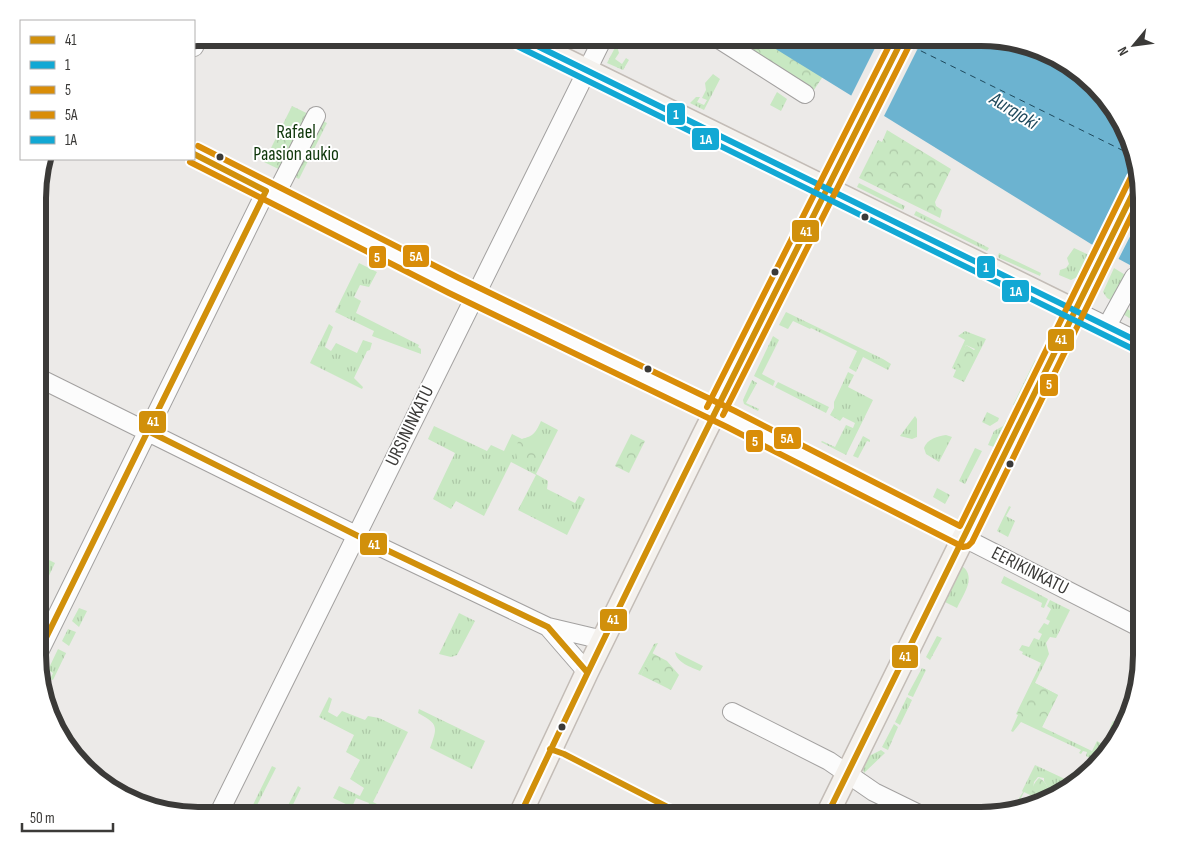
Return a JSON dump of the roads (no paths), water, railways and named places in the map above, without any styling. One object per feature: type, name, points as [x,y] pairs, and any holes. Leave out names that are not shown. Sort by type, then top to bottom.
[{"type":"main road","points":[[538,46],[1076,311]]},
{"type":"main road","points":[[524,806],[587,672],[715,411],[899,47]]},
{"type":"main road","points":[[831,807],[1132,195]]},
{"type":"street","name":"URSININKATU","points":[[222,806],[598,47]]},
{"type":"street","points":[[731,47],[805,94]]},
{"type":"street","points":[[47,636],[148,431],[270,194],[316,116]]},
{"type":"street","name":"EERIKINKATU","points":[[195,155],[475,296],[715,411],[1132,623]]},
{"type":"street","points":[[1107,326],[1132,288]]},
{"type":"street","points":[[1076,311],[1132,338]]},
{"type":"street","points":[[46,382],[548,627],[603,640]]},
{"type":"street","points":[[548,627],[587,672]]},
{"type":"street","points":[[732,712],[828,761],[874,792],[903,807]]},
{"type":"water","name":"Aurajoki","points":[[772,47],[991,47],[1020,51],[1057,67],[1088,91],[1101,106],[1117,131],[1128,159],[1132,188],[1132,266],[1091,244]]},
{"type":"park label","name":"Rafael Paasion aukio","points":[[296,143]]}]
